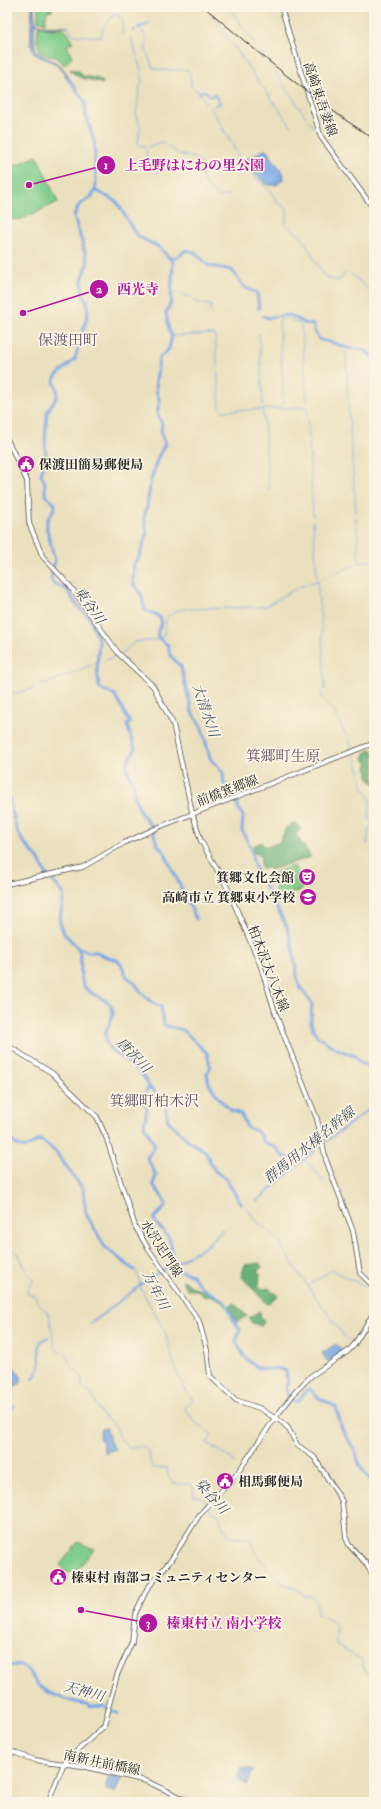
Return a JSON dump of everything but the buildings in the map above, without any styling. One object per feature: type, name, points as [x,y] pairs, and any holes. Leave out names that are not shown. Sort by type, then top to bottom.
[{"type":"main road","name":"高崎東吾妻線","points":[[281,7],[323,140],[374,209]]},
{"type":"main road","name":"柏木沢大八木線","points":[[7,439],[27,480],[30,526],[43,557],[70,586],[119,654],[152,685],[173,724],[177,736],[192,814],[201,841],[228,887],[260,964],[276,1015],[317,1120],[326,1160],[353,1231],[360,1273],[374,1288]]},
{"type":"main road","name":"前橋箕郷線","points":[[7,884],[83,867],[152,830],[374,742]]},
{"type":"main road","name":"水沢足門線","points":[[7,1045],[52,1073],[97,1116],[106,1137],[135,1226],[148,1250],[199,1321],[207,1350],[210,1376],[236,1400],[259,1408],[286,1425],[296,1445],[314,1457],[341,1498],[344,1508],[348,1543],[352,1550],[365,1562],[374,1577]]},
{"type":"main road","points":[[48,1802],[64,1763],[103,1727],[117,1675],[132,1642],[135,1614],[144,1594],[171,1560],[200,1514],[236,1474],[289,1400],[304,1382],[347,1352],[354,1345],[374,1312]]},
{"type":"main road","name":"南新井前橋線","points":[[7,1750],[40,1761],[82,1766],[146,1781],[191,1802]]},
{"type":"green space","points":[[38,7],[51,7],[53,10],[47,11],[45,23],[38,20]]},
{"type":"green space","points":[[38,26],[50,29],[63,28],[70,35],[72,43],[67,45],[72,57],[65,65],[55,57],[42,53],[37,42]]},
{"type":"green space","points":[[70,69],[79,71],[83,76],[96,78],[103,82],[102,84],[80,77],[72,73]]},
{"type":"green space","points":[[37,156],[58,202],[22,219],[7,220],[7,169]]},
{"type":"green space","points":[[372,749],[374,753],[374,784],[368,776],[367,762],[363,759],[365,753]]},
{"type":"green space","points":[[293,823],[296,823],[301,829],[296,835],[311,857],[270,870],[266,867],[262,869],[260,866],[260,855],[254,853],[253,846],[261,842],[266,847],[280,842],[286,828]]},
{"type":"green space","points":[[294,866],[303,889],[279,898],[275,893],[275,881],[264,883],[263,881],[278,871]]},
{"type":"green space","points":[[260,1263],[262,1268],[258,1270],[260,1274],[259,1287],[264,1289],[269,1288],[273,1293],[276,1293],[278,1297],[267,1304],[241,1276],[245,1265]]},
{"type":"green space","points":[[183,1280],[197,1289],[218,1296],[225,1303],[227,1308],[220,1300],[214,1297],[204,1297],[197,1290],[187,1290],[186,1286],[183,1284]]},
{"type":"green space","points":[[234,1303],[247,1316],[236,1322],[229,1306]]},
{"type":"green space","points":[[259,1311],[261,1314],[260,1317],[264,1320],[261,1326],[252,1323],[249,1318]]},
{"type":"green space","points":[[78,1542],[94,1549],[75,1573],[71,1573],[64,1570],[60,1565]]},
{"type":"water","points":[[32,7],[34,7],[35,21],[38,24],[65,26],[48,28],[35,23],[34,41],[37,52],[60,65],[66,72],[70,81],[68,81],[64,73],[57,66],[49,60],[36,55],[32,49]]},
{"type":"water","points":[[264,150],[267,151],[284,174],[283,179],[277,185],[268,185],[252,172],[245,162],[245,160]]},
{"type":"water","points":[[336,1344],[344,1352],[328,1362],[322,1353]]},
{"type":"water","points":[[10,1362],[22,1378],[20,1379],[22,1382],[18,1385],[14,1382],[17,1386],[9,1392],[7,1389],[7,1364]]},
{"type":"water","points":[[107,1428],[110,1442],[115,1449],[105,1453],[102,1441],[99,1438],[101,1429]]},
{"type":"water","points":[[242,1767],[254,1770],[247,1785],[237,1779]]},
{"type":"water","points":[[109,1775],[122,1778],[115,1793],[105,1789]]},
{"type":"waterway","points":[[205,7],[208,10]]},
{"type":"waterway","points":[[230,8],[244,29]]},
{"type":"waterway","points":[[68,27],[71,33],[76,35],[101,37],[104,26],[114,14],[118,14],[123,21],[122,34]]},
{"type":"waterway","points":[[213,17],[229,40]]},
{"type":"waterway","points":[[138,27],[149,23]]},
{"type":"waterway","points":[[137,28],[140,28],[146,37],[147,42],[145,48],[153,68],[160,70],[182,70]]},
{"type":"waterway","points":[[246,32],[270,65]]},
{"type":"waterway","points":[[131,38],[137,56]]},
{"type":"waterway","points":[[231,42],[261,85]]},
{"type":"waterway","points":[[137,58],[142,75],[141,85]]},
{"type":"waterway","points":[[272,68],[282,81]]},
{"type":"waterway","points":[[190,72],[191,86],[198,91],[206,103]]},
{"type":"waterway","name":"東谷川","points":[[68,78],[85,102],[86,116],[94,141],[96,184],[92,196],[79,205],[74,216],[88,262],[82,280],[82,291],[87,302],[88,313],[75,359],[55,377],[54,383],[57,388],[57,397],[47,412],[45,442],[46,457],[41,474],[45,483],[45,495],[55,504],[55,507],[47,521],[47,530],[55,561],[51,579],[54,584],[67,589],[75,603],[90,619],[99,641],[97,668],[99,687],[102,690],[115,695],[130,723],[127,725],[135,749],[127,763],[127,770],[134,785],[134,794],[141,814],[147,820],[157,844],[164,852],[196,919]]},
{"type":"waterway","points":[[283,84],[306,117]]},
{"type":"waterway","points":[[140,86],[136,115],[140,125]]},
{"type":"waterway","points":[[263,87],[291,126]]},
{"type":"waterway","points":[[198,92],[206,91],[210,97],[214,94],[220,103],[215,106]]},
{"type":"waterway","points":[[209,106],[213,112]]},
{"type":"waterway","points":[[214,113],[238,155]]},
{"type":"waterway","points":[[308,120],[315,129]]},
{"type":"waterway","points":[[140,127],[138,145],[145,147]]},
{"type":"waterway","points":[[148,147],[161,142],[165,144]]},
{"type":"waterway","points":[[168,146],[177,153]]},
{"type":"waterway","points":[[146,150],[148,167]]},
{"type":"waterway","points":[[178,154],[194,158],[201,163],[203,179],[207,186],[218,197],[228,195]]},
{"type":"waterway","points":[[241,161],[249,171]]},
{"type":"waterway","points":[[251,174],[271,191],[277,202],[287,209],[285,224],[302,237],[325,277],[339,281],[346,273]]},
{"type":"waterway","name":"大清水川","points":[[95,190],[117,202],[135,233],[141,238],[159,247],[173,262],[171,302],[166,313],[169,330],[172,336],[169,349],[159,358],[156,382],[157,394],[160,401],[157,413],[162,424],[161,433],[165,444],[158,457],[151,480],[144,517],[147,534],[138,559],[134,563],[133,583],[141,594],[145,610],[157,615],[162,623],[158,631],[158,638],[168,645],[170,655],[181,667],[192,712],[202,728],[210,758],[223,772],[224,784],[236,792],[238,808],[243,816],[242,831],[251,848],[254,865],[287,927],[299,986],[312,1003],[311,1022],[313,1029],[318,1037],[339,1050],[355,1056],[360,1062],[374,1072]]},
{"type":"waterway","points":[[171,258],[177,257],[186,250],[194,252],[209,266],[232,270],[244,287],[257,293],[259,309]]},
{"type":"waterway","points":[[351,274],[374,294]]},
{"type":"waterway","points":[[171,291],[191,297]]},
{"type":"waterway","points":[[193,300],[201,304],[211,305],[210,311],[213,314]]},
{"type":"waterway","points":[[279,316],[290,315],[304,323],[313,325],[315,333],[320,340],[347,348],[362,349],[374,357]]},
{"type":"waterway","points":[[263,316],[269,318],[275,317]]},
{"type":"waterway","points":[[284,404],[279,321],[287,318],[301,325],[307,402]]},
{"type":"waterway","points":[[172,336],[215,334],[220,408]]},
{"type":"waterway","points":[[259,334],[263,405]]},
{"type":"waterway","points":[[346,352],[348,399]]},
{"type":"waterway","points":[[369,356],[374,362]]},
{"type":"waterway","points":[[348,402],[356,514]]},
{"type":"waterway","points":[[222,411],[307,407],[313,516]]},
{"type":"waterway","points":[[263,409],[269,490]]},
{"type":"waterway","points":[[356,517],[359,561]]},
{"type":"waterway","points":[[313,521],[317,578]]},
{"type":"waterway","points":[[359,563],[374,560]]},
{"type":"waterway","points":[[345,569],[357,564]]},
{"type":"waterway","points":[[339,572],[343,570]]},
{"type":"waterway","points":[[297,588],[337,573]]},
{"type":"waterway","points":[[317,581],[322,633]]},
{"type":"waterway","points":[[257,607],[266,606],[295,589]]},
{"type":"waterway","points":[[223,608],[254,607]]},
{"type":"waterway","points":[[190,609],[219,608]]},
{"type":"waterway","points":[[171,615],[180,609],[188,609]]},
{"type":"waterway","points":[[166,620],[169,615]]},
{"type":"waterway","points":[[121,654],[134,642],[156,640],[164,635],[166,621]]},
{"type":"waterway","points":[[322,635],[324,690]]},
{"type":"waterway","points":[[104,661],[117,655]]},
{"type":"waterway","name":"東谷川","points":[[96,663],[101,662]]},
{"type":"waterway","points":[[72,673],[94,664]]},
{"type":"waterway","points":[[50,682],[71,674]]},
{"type":"waterway","points":[[33,688],[48,683]]},
{"type":"waterway","points":[[11,694],[32,689]]},
{"type":"waterway","points":[[322,693],[322,699],[335,713],[346,735]]},
{"type":"waterway","points":[[348,737],[353,750]]},
{"type":"waterway","points":[[354,753],[362,778],[361,782],[363,789],[370,798],[369,817],[373,825],[372,827],[369,827],[367,844]]},
{"type":"waterway","name":"唐沢川","points":[[7,790],[17,831],[22,840],[39,860],[45,872],[63,893],[60,915],[61,928],[79,950],[81,958],[81,977],[84,986],[87,990],[110,1004],[112,1008],[113,1013],[106,1035],[108,1046],[112,1051],[136,1069],[149,1086],[142,1099],[147,1109],[144,1126],[155,1145],[147,1158],[156,1175],[153,1184],[163,1197],[166,1205],[154,1219],[169,1239],[173,1268],[192,1275],[202,1288],[226,1303],[234,1322],[240,1329],[236,1341],[241,1351],[252,1364],[262,1369],[279,1369],[286,1371],[288,1382],[286,1387],[288,1399],[297,1402],[306,1390],[310,1389],[316,1396],[336,1407],[342,1429],[356,1453],[360,1467],[374,1484]]},
{"type":"waterway","points":[[78,949],[83,949],[88,952],[97,952],[103,956],[117,960],[121,964],[127,977],[133,981],[141,992],[151,1002],[161,1007],[164,1025],[183,1030],[207,1053],[210,1066],[207,1073],[209,1084],[222,1102],[232,1111],[241,1114],[247,1127],[256,1131],[261,1136],[263,1142],[275,1147],[284,1157],[297,1160]]},
{"type":"waterway","points":[[148,1088],[152,1089],[165,1103],[168,1121],[189,1141],[205,1151],[215,1171],[226,1179],[241,1204]]},
{"type":"waterway","name":"群馬用水榛名幹線","points":[[257,1201],[321,1145],[374,1106]]},
{"type":"waterway","name":"万年川","points":[[7,1135],[19,1147],[26,1147],[41,1140],[55,1151],[83,1189],[86,1214],[105,1247],[134,1270]]},
{"type":"waterway","points":[[306,1162],[309,1163],[324,1182]]},
{"type":"waterway","points":[[246,1206],[255,1220],[277,1238],[297,1271],[343,1335],[350,1342]]},
{"type":"waterway","name":"群馬用水榛名幹線","points":[[90,1324],[151,1277],[208,1245],[222,1230]]},
{"type":"waterway","name":"染谷川","points":[[7,1250],[13,1250],[19,1254],[27,1273],[33,1279],[27,1290],[27,1294],[35,1296],[38,1303],[49,1314],[55,1349],[66,1354],[71,1366],[82,1377],[82,1388],[91,1393],[102,1415],[116,1427],[118,1436],[129,1448],[143,1446],[148,1451],[152,1468],[166,1468],[169,1478],[176,1484],[191,1484],[193,1487],[194,1496],[202,1497],[208,1504]]},
{"type":"waterway","name":"万年川","points":[[134,1270],[138,1275],[141,1289],[165,1332],[176,1371],[185,1389],[193,1400],[185,1408],[194,1421],[212,1435],[207,1443],[233,1460],[235,1463]]},
{"type":"waterway","points":[[308,1286],[332,1270],[366,1287],[374,1298]]},
{"type":"waterway","name":"群馬用水榛名幹線","points":[[33,1379],[40,1364],[39,1349],[41,1342],[48,1337]]},
{"type":"waterway","points":[[7,1393],[14,1396]]},
{"type":"waterway","name":"群馬用水榛名幹線","points":[[7,1415],[14,1406]]},
{"type":"waterway","name":"染谷川","points":[[210,1507],[212,1512],[219,1515],[221,1523],[229,1536],[234,1538],[251,1539],[259,1558],[279,1580],[284,1584],[299,1590],[304,1596],[311,1596],[314,1598],[317,1604],[317,1614],[335,1624],[337,1630],[335,1639],[337,1645],[361,1659],[364,1670],[374,1679]]},
{"type":"waterway","name":"天神川","points":[[7,1666],[15,1665],[26,1668],[43,1689],[58,1697],[87,1704],[90,1707],[103,1706],[119,1714]]},
{"type":"railway","points":[[204,7],[308,92],[374,139]]},
{"type":"place","name":"上毛野はにわの里公園","points":[[29,185]]},
{"type":"place","name":"西光寺","points":[[23,313]]},
{"type":"place","name":"保渡田簡易郵便局","points":[[26,464]]},
{"type":"place","name":"箕郷文化会館","points":[[307,877]]},
{"type":"place","name":"高崎市立 箕郷東小学校","points":[[308,897]]},
{"type":"place","name":"相馬郵便局","points":[[225,1481]]},
{"type":"place","name":"榛東村 南部コミュニティセンター","points":[[58,1577]]},
{"type":"place","name":"榛東村立 南小学校","points":[[81,1610]]},
{"type":"district","name":"保渡田町","points":[[68,340]]},
{"type":"district","name":"箕郷町生原","points":[[283,756]]},
{"type":"district","name":"箕郷町柏木沢","points":[[154,1101]]}]
